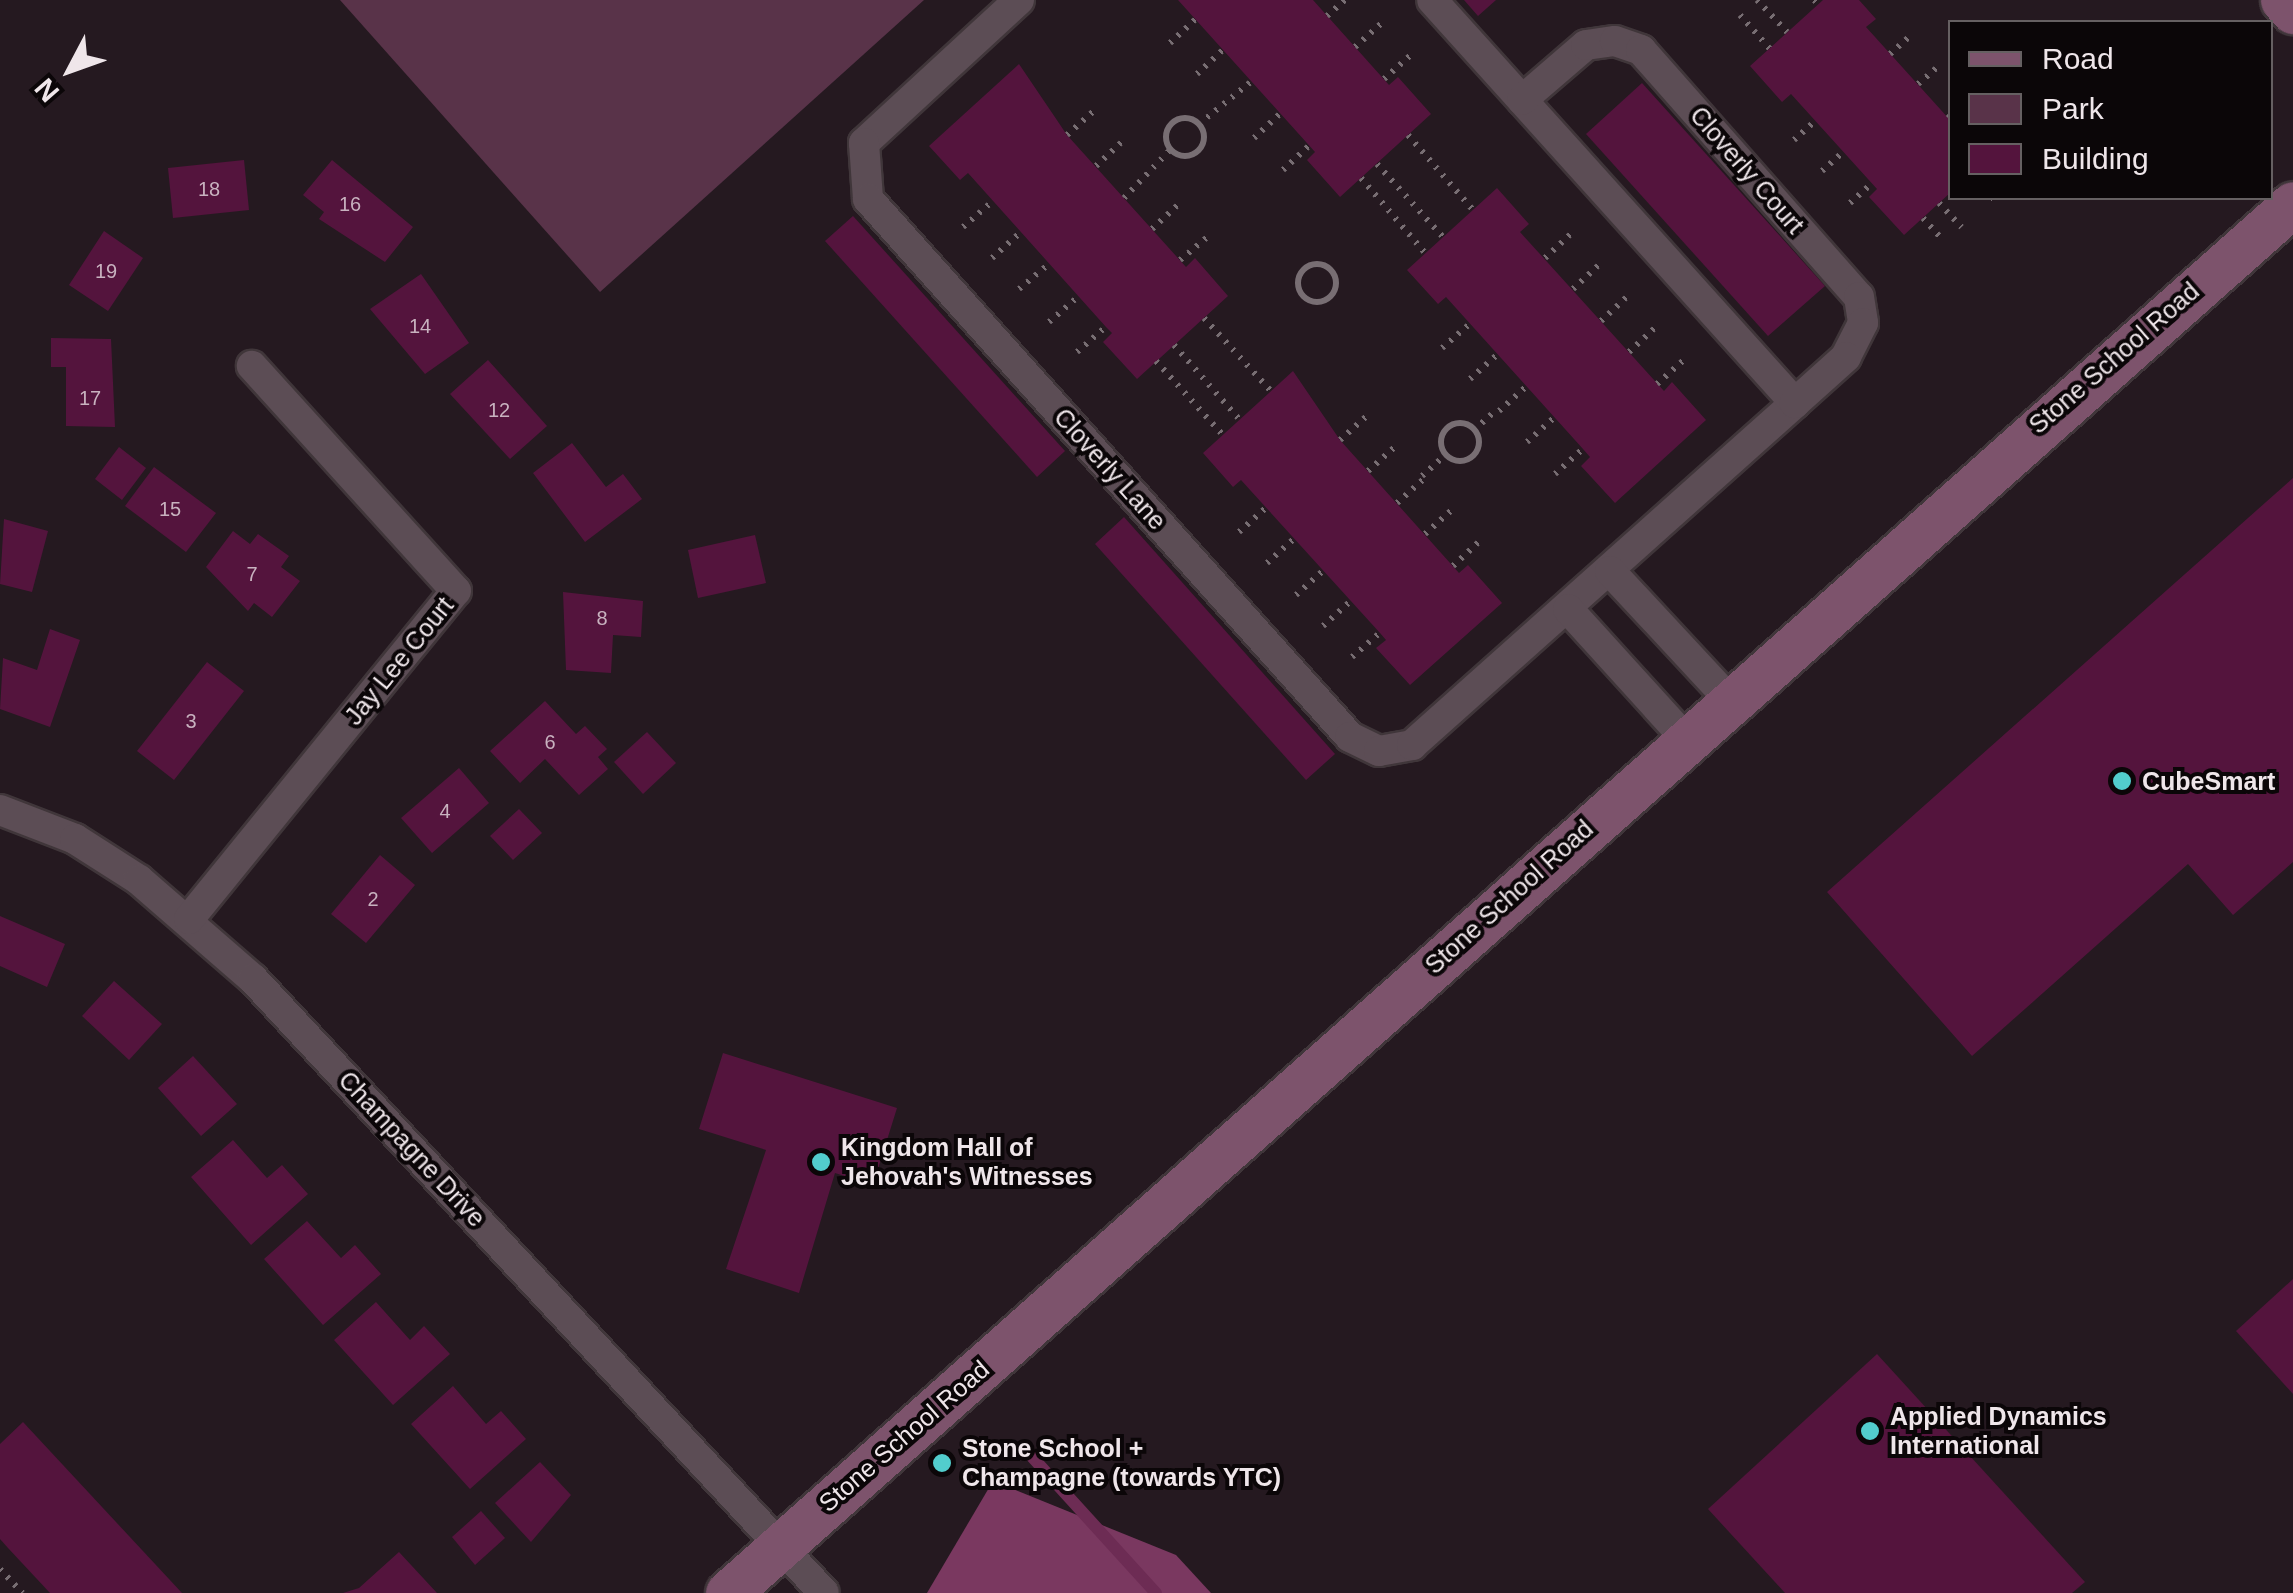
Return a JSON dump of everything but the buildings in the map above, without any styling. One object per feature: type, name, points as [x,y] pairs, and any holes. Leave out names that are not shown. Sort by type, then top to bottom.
[{"type":"main road","points":[[2283,0],[2293,10]]},
{"type":"main road","name":"Stone School Road","points":[[728,1593],[1684,738],[2293,204]]},
{"type":"street","name":"Cloverly Lane","points":[[1020,0],[864,142],[868,199],[1350,737],[1379,751],[1412,745],[1794,403]]},
{"type":"street","points":[[1432,0],[1794,403]]},
{"type":"street","name":"Cloverly Court","points":[[1522,100],[1586,45],[1615,40],[1641,50],[1859,297],[1863,323],[1846,357],[1794,403]]},
{"type":"street","name":"Jay Lee Court","points":[[189,918],[456,591],[252,366]]},
{"type":"street","points":[[1610,571],[1729,699]]},
{"type":"street","points":[[1568,609],[1684,738]]},
{"type":"street","name":"Champagne Drive","points":[[0,810],[75,839],[189,918],[824,1593]]},
{"type":"path","points":[[1327,16],[1345,0]]},
{"type":"path","points":[[1757,0],[1787,32]]},
{"type":"path","points":[[1740,16],[1770,48]]},
{"type":"path","points":[[1170,43],[1196,20]]},
{"type":"path","points":[[1355,47],[1382,23]]},
{"type":"path","points":[[1890,54],[1912,34]]},
{"type":"path","points":[[1197,74],[1223,50]]},
{"type":"path","points":[[1384,79],[1410,55]]},
{"type":"path","points":[[1918,84],[1940,65]]},
{"type":"path","points":[[1124,198],[1171,149],[1175,121],[1199,124],[1252,81]]},
{"type":"path","points":[[1067,135],[1094,111]]},
{"type":"path","points":[[1254,138],[1281,113]]},
{"type":"path","points":[[1794,140],[1815,121]]},
{"type":"path","points":[[1171,149],[1198,151],[1199,124]]},
{"type":"path","points":[[1408,135],[1473,210]]},
{"type":"path","points":[[1096,166],[1122,142]]},
{"type":"path","points":[[1282,170],[1310,145]]},
{"type":"path","points":[[1822,172],[1843,152]]},
{"type":"path","points":[[1376,164],[1442,238]]},
{"type":"path","points":[[1361,178],[1425,253]]},
{"type":"path","points":[[1850,202],[1872,183]]},
{"type":"path","points":[[963,226],[993,201]]},
{"type":"path","points":[[1939,203],[1961,227]]},
{"type":"path","points":[[1152,229],[1178,205]]},
{"type":"path","points":[[1923,218],[1944,242]]},
{"type":"path","points":[[992,258],[1021,232]]},
{"type":"path","points":[[1545,258],[1571,234]]},
{"type":"path","points":[[1180,260],[1206,237]]},
{"type":"path","points":[[1019,289],[1049,264]]},
{"type":"path","points":[[1325,266],[1336,287],[1312,302],[1299,277],[1325,266]]},
{"type":"path","points":[[1573,289],[1599,266]]},
{"type":"path","points":[[1049,322],[1079,296]]},
{"type":"path","points":[[1601,321],[1628,298]]},
{"type":"path","points":[[1204,318],[1271,390]]},
{"type":"path","points":[[1442,348],[1470,324]]},
{"type":"path","points":[[1077,352],[1106,327]]},
{"type":"path","points":[[1629,352],[1655,328]]},
{"type":"path","points":[[1174,345],[1240,419]]},
{"type":"path","points":[[1470,379],[1497,354]]},
{"type":"path","points":[[1658,384],[1684,360]]},
{"type":"path","points":[[1156,361],[1222,434]]},
{"type":"path","points":[[1445,454],[1469,459],[1474,430],[1526,387]]},
{"type":"path","points":[[1340,440],[1368,416]]},
{"type":"path","points":[[1527,442],[1554,418]]},
{"type":"path","points":[[1397,503],[1445,454],[1447,428],[1474,430]]},
{"type":"path","points":[[1368,471],[1395,447]]},
{"type":"path","points":[[1555,474],[1583,449]]},
{"type":"path","points":[[1239,532],[1266,508]]},
{"type":"path","points":[[1425,534],[1452,510]]},
{"type":"path","points":[[1267,563],[1294,539]]},
{"type":"path","points":[[1453,566],[1480,541]]},
{"type":"path","points":[[1296,595],[1323,571]]},
{"type":"path","points":[[1323,626],[1351,601]]},
{"type":"path","points":[[1352,657],[1380,633]]},
{"type":"path","points":[[0,1569],[22,1593]]},
{"type":"green space","points":[[340,0],[924,0],[600,292]]},
{"type":"shaded area","points":[[993,1481],[1176,1555],[1211,1593],[927,1593]]},
{"type":"waterway","points":[[1024,1448],[1156,1593]]},
{"type":"place","name":"CubeSmart","points":[[2122,781]]},
{"type":"place","name":"Kingdom Hall of Jehovah's Witnesses","points":[[821,1162]]},
{"type":"place","name":"Applied Dynamics International","points":[[1870,1431]]},
{"type":"place","name":"Stone School + Champagne (towards YTC)","points":[[942,1463]]}]
